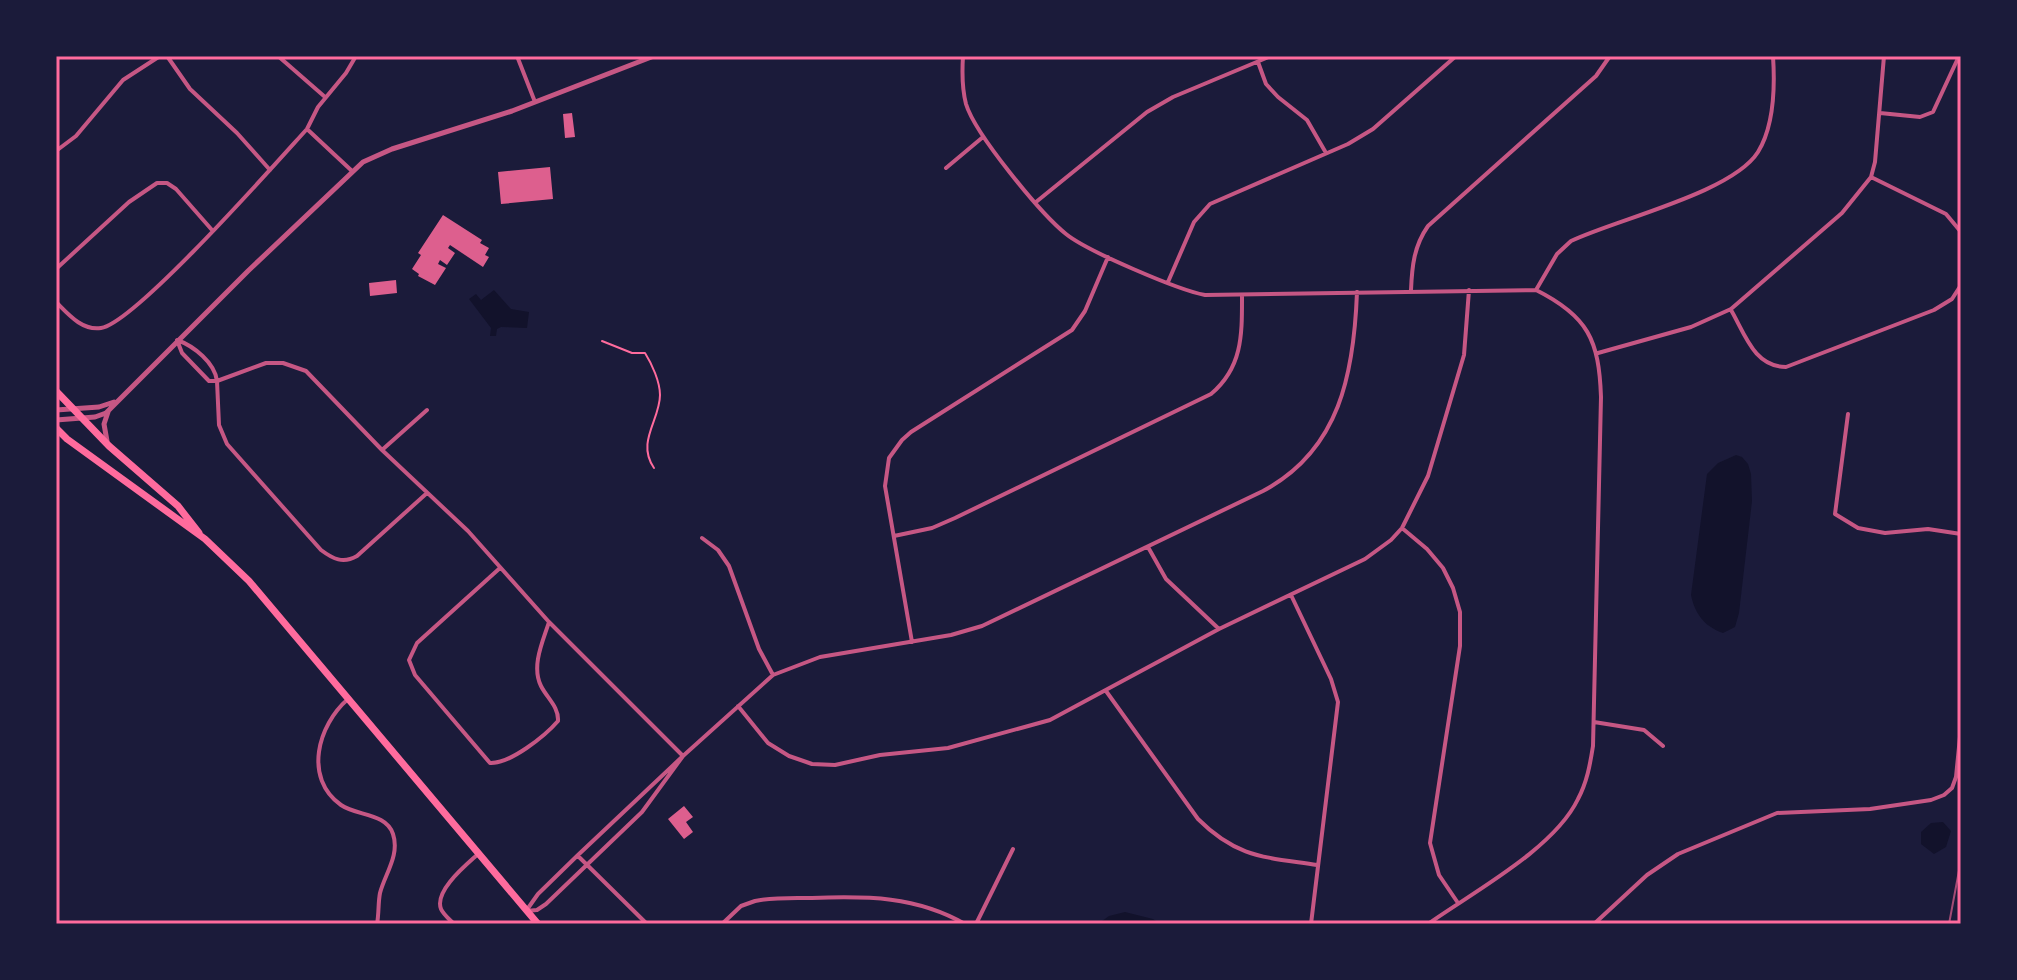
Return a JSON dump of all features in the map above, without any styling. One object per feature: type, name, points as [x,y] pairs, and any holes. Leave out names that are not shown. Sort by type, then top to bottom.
[{"type":"main road","points":[[56,391],[109,446],[178,506],[205,539],[258,590],[477,855],[538,924]]},
{"type":"main road","points":[[56,431],[205,539]]},
{"type":"street","points":[[56,151],[76,136],[123,80],[160,56]]},
{"type":"street","points":[[167,56],[190,89],[237,133],[270,170]]},
{"type":"street","points":[[278,56],[325,97]]},
{"type":"street","points":[[56,302],[77,322],[95,328],[119,320],[156,288],[307,129],[325,97],[356,56]]},
{"type":"street","points":[[517,56],[535,102]]},
{"type":"street","points":[[109,446],[104,430],[115,402],[352,171],[381,153],[535,102],[654,56]]},
{"type":"street","points":[[963,56],[962,80],[966,104],[983,137],[1067,235],[1108,256],[1201,294],[1536,290],[1562,305],[1585,328],[1598,353],[1601,397],[1594,722],[1589,771],[1579,799],[1565,821],[1539,847],[1428,924]]},
{"type":"street","points":[[1036,202],[1147,112],[1173,97],[1271,56]]},
{"type":"street","points":[[1168,282],[1194,222],[1210,204],[1348,144],[1373,129],[1456,56]]},
{"type":"street","points":[[1411,290],[1414,256],[1428,226],[1596,76],[1610,56]]},
{"type":"street","points":[[1536,290],[1557,254],[1571,241],[1694,193],[1734,174],[1752,161],[1769,125],[1773,56]]},
{"type":"street","points":[[1598,353],[1691,327],[1731,309],[1842,213],[1871,177],[1878,146],[1884,56]]},
{"type":"street","points":[[1880,113],[1920,117],[1933,112],[1959,56]]},
{"type":"street","points":[[1258,62],[1266,84],[1307,120],[1326,153]]},
{"type":"street","points":[[307,129],[352,171]]},
{"type":"street","points":[[946,168],[983,137]]},
{"type":"street","points":[[1871,177],[1946,214],[1961,232]]},
{"type":"street","points":[[56,269],[129,202],[157,183],[167,183],[176,189],[212,230]]},
{"type":"street","points":[[912,642],[885,486],[886,469],[894,449],[911,432],[1072,330],[1085,311],[1108,256]]},
{"type":"street","points":[[1731,309],[1757,356],[1770,365],[1786,367],[1934,310],[1952,299],[1961,285]]},
{"type":"street","points":[[738,706],[768,743],[802,762],[835,765],[880,755],[948,748],[1050,720],[1219,629],[1365,559],[1402,528],[1428,476],[1458,381],[1467,333],[1469,290]]},
{"type":"street","points":[[526,911],[538,894],[578,855],[773,675],[820,657],[912,642],[982,626],[1282,481],[1304,464],[1318,447],[1338,403],[1352,352],[1357,292]]},
{"type":"street","points":[[894,536],[932,528],[955,518],[1211,394],[1230,374],[1238,357],[1242,340],[1242,295]]},
{"type":"street","points":[[177,340],[182,353],[209,381],[217,381],[266,363],[297,366],[315,378],[382,450],[468,531],[549,622],[683,756]]},
{"type":"street","points":[[177,340],[190,345],[216,372],[219,425],[227,444],[331,558],[345,561],[357,556],[427,493]]},
{"type":"street","points":[[56,410],[99,407],[115,402]]},
{"type":"street","points":[[382,450],[427,410]]},
{"type":"street","points":[[56,420],[102,416],[109,411]]},
{"type":"street","points":[[1848,414],[1835,514],[1858,528],[1885,533],[1928,529],[1961,534]]},
{"type":"street","points":[[1402,528],[1427,549],[1443,568],[1460,612],[1460,646],[1430,843],[1439,875],[1458,903]]},
{"type":"street","points":[[702,538],[718,550],[729,566],[759,649],[773,675]]},
{"type":"street","points":[[1147,546],[1166,579],[1219,629]]},
{"type":"street","points":[[500,568],[417,643],[409,660],[415,675],[490,763],[510,758],[558,721],[557,710],[541,686],[538,673],[539,654],[549,622]]},
{"type":"street","points":[[1291,595],[1331,679],[1338,702],[1311,924]]},
{"type":"street","points":[[1106,691],[1198,819],[1216,837],[1257,856],[1317,865]]},
{"type":"street","points":[[349,699],[334,713],[324,731],[318,768],[326,789],[339,804],[382,821],[393,833],[394,855],[380,895],[377,924]]},
{"type":"street","points":[[1594,722],[1644,730],[1663,746]]},
{"type":"street","points":[[1594,924],[1647,875],[1678,854],[1777,813],[1884,808],[1944,795],[1952,788],[1956,777],[1961,727]]},
{"type":"street","points":[[526,911],[537,910],[546,904],[642,812],[683,756]]},
{"type":"street","points":[[976,924],[1013,849]]},
{"type":"street","points":[[454,924],[441,908],[441,901],[451,880],[477,855]]},
{"type":"street","points":[[578,855],[647,924]]},
{"type":"street","points":[[722,924],[741,906],[755,901],[875,896],[924,905],[965,924]]},
{"type":"path","points":[[602,341],[632,353],[645,353],[650,362],[660,395],[658,409],[648,431],[648,451],[654,468]]},
{"type":"shaded area","points":[[494,290],[511,309],[529,312],[527,328],[501,327],[497,329],[496,336],[490,336],[491,328],[469,299],[476,294],[481,300]]},
{"type":"shaded area","points":[[1736,455],[1748,464],[1752,501],[1739,613],[1735,627],[1723,633],[1701,618],[1691,595],[1707,474],[1718,463]]},
{"type":"shaded area","points":[[1943,822],[1951,831],[1946,847],[1934,854],[1921,844],[1921,832],[1931,823]]},
{"type":"shaded area","points":[[1125,912],[1161,924],[1098,924],[1109,916]]},
{"type":"building","points":[[572,113],[575,137],[565,138],[563,114]]},
{"type":"building","points":[[550,167],[553,199],[501,204],[498,172]]},
{"type":"building","points":[[443,215],[482,240],[480,243],[489,248],[485,255],[489,257],[483,267],[450,245],[448,248],[455,253],[447,265],[440,260],[438,264],[446,268],[435,285],[412,269],[421,255],[418,253]]},
{"type":"building","points":[[396,280],[397,293],[370,296],[369,283]]},
{"type":"building","points":[[684,806],[693,817],[686,822],[693,832],[684,839],[668,819]]},
{"type":"railway","points":[[1949,924],[1961,860]]}]
